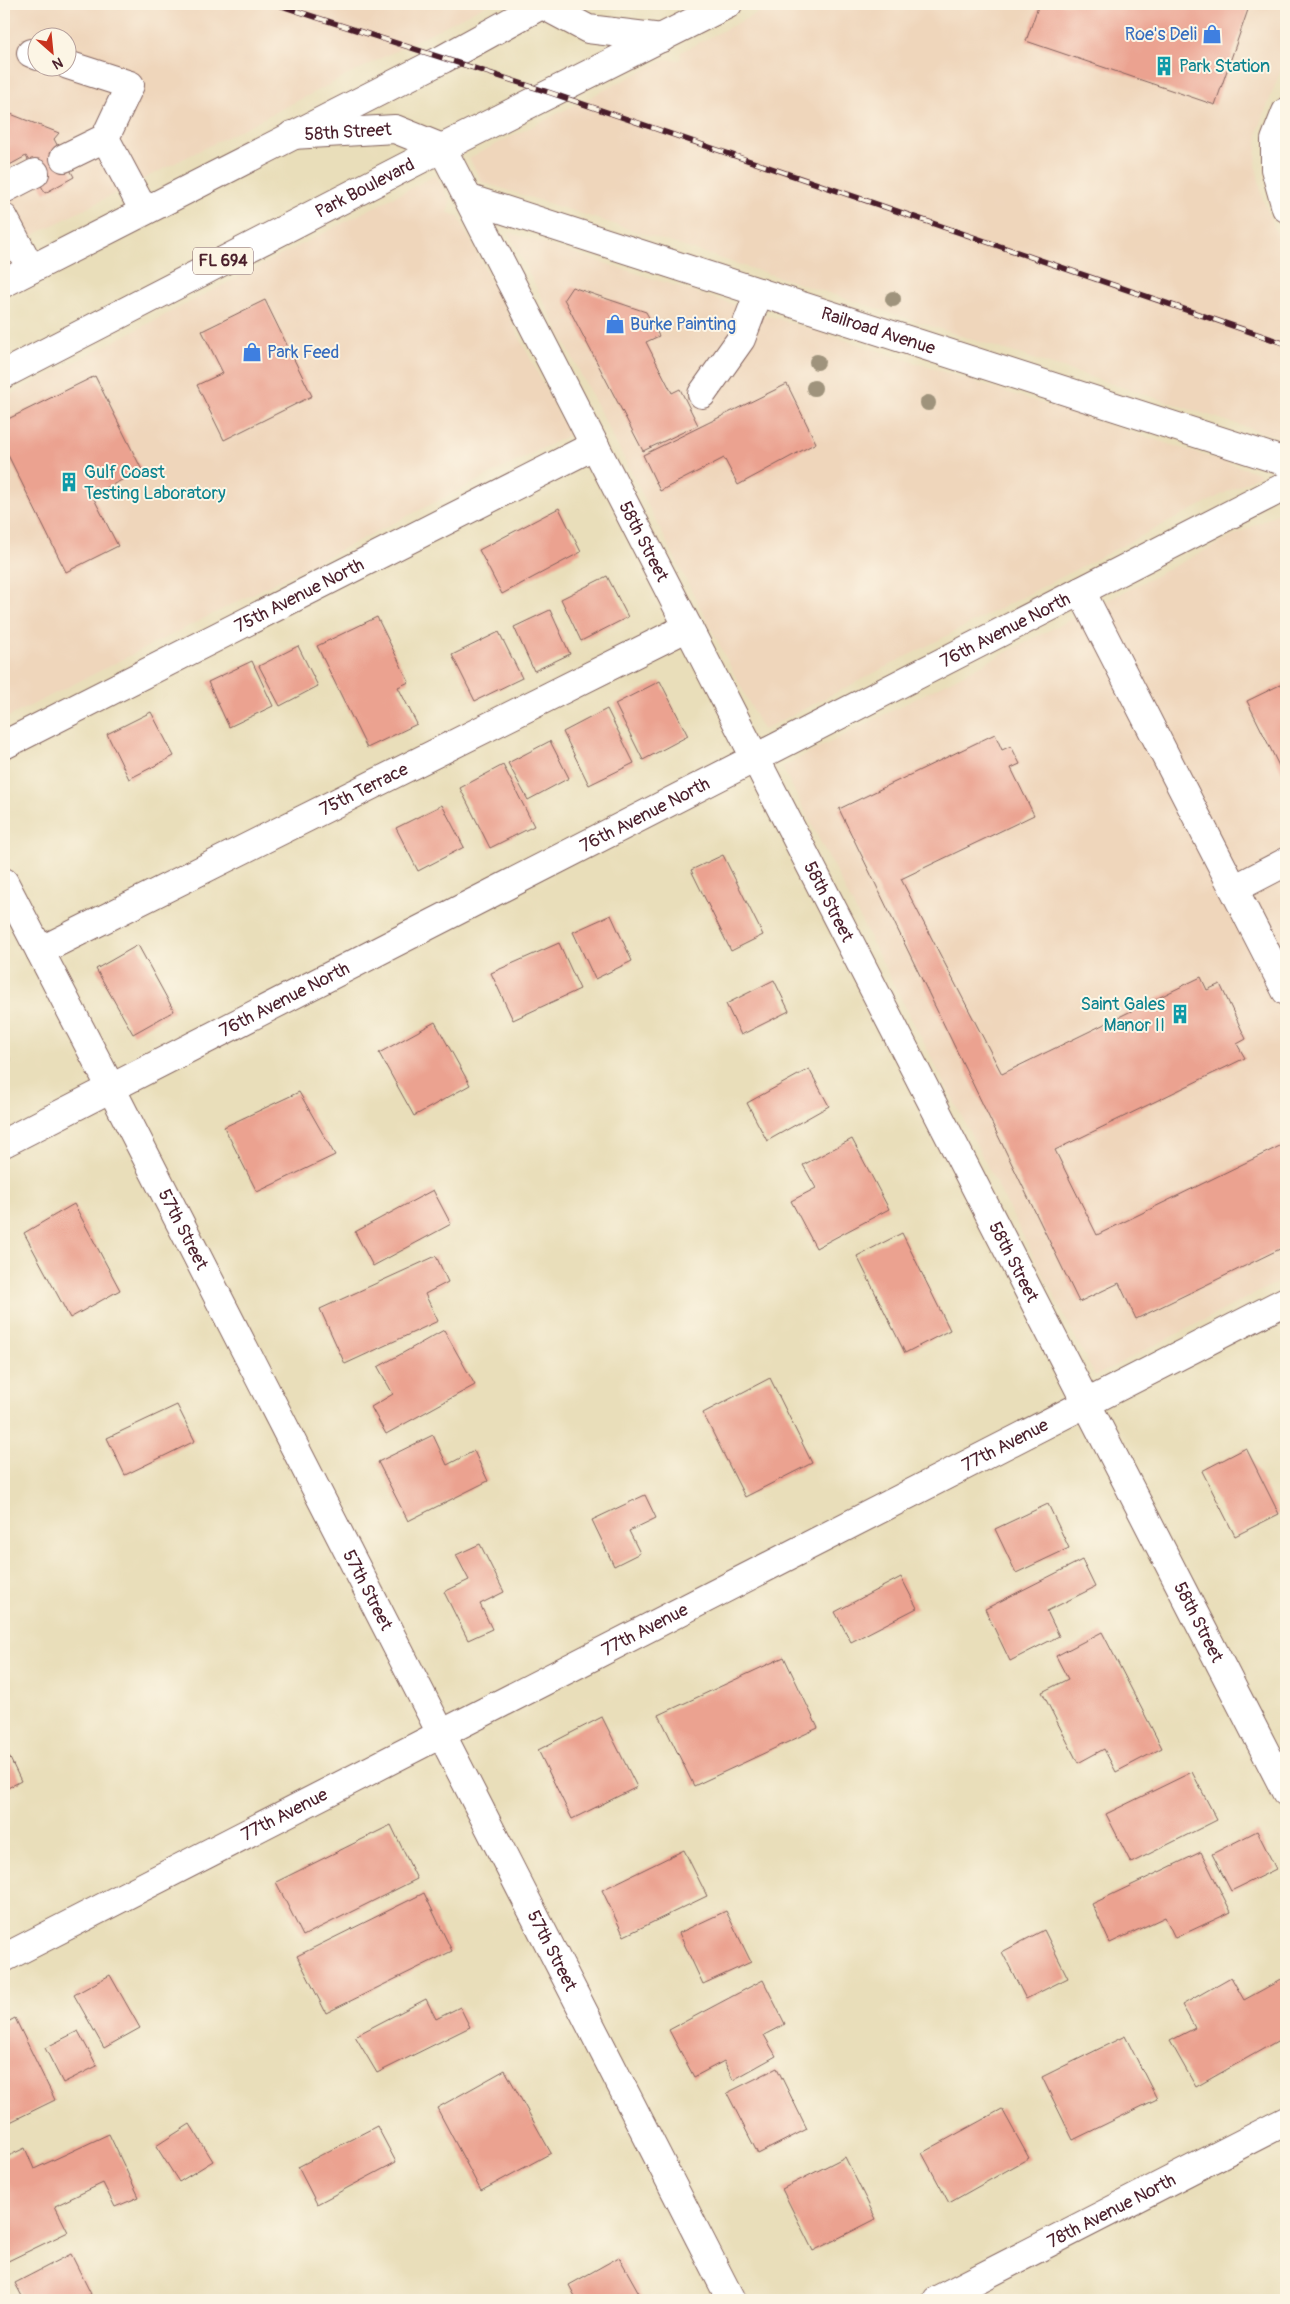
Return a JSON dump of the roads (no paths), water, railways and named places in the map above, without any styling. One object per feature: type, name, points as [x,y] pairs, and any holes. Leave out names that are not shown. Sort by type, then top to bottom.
[{"type":"street","points":[[4,284],[442,59],[542,4],[588,28],[662,38]]},
{"type":"street","name":"Park Boulevard","points":[[4,374],[442,148],[728,4]]},
{"type":"street","points":[[64,158],[104,138],[130,85],[78,68]]},
{"type":"street","points":[[1286,112],[1275,140],[1276,169],[1286,208]]},
{"type":"street","name":"58th Street","points":[[292,135],[395,129],[442,148],[470,199],[1286,1792]]},
{"type":"street","points":[[104,138],[144,211]]},
{"type":"street","points":[[4,189],[35,173]]},
{"type":"street","name":"Railroad Avenue","points":[[470,199],[1286,462]]},
{"type":"street","points":[[4,218],[31,269]]},
{"type":"street","points":[[702,394],[741,339],[759,292]]},
{"type":"street","name":"75th Avenue North","points":[[4,745],[595,445]]},
{"type":"street","name":"76th Avenue North","points":[[4,1143],[1286,486]]},
{"type":"street","points":[[1081,590],[1286,991]]},
{"type":"street","name":"75th Terrace","points":[[40,952],[688,627]]},
{"type":"street","points":[[1234,889],[1286,862]]},
{"type":"street","name":"57th Street","points":[[4,882],[442,1733],[731,2300]]},
{"type":"street","name":"77th Avenue","points":[[4,1958],[1286,1301]]},
{"type":"street","name":"78th Avenue North","points":[[937,2300],[1286,2121]]},
{"type":"railway","points":[[275,4],[551,93],[1286,344]]},
{"type":"place","name":"Roe's Deli","points":[[1212,34]]},
{"type":"place","name":"Park Station","points":[[1164,66]]},
{"type":"place","name":"Burke Painting","points":[[615,324]]},
{"type":"place","name":"Park Feed","points":[[252,352]]},
{"type":"place","name":"Gulf Coast Testing Laboratory","points":[[69,482]]},
{"type":"place","name":"Saint Gales Manor II","points":[[1180,1014]]}]
